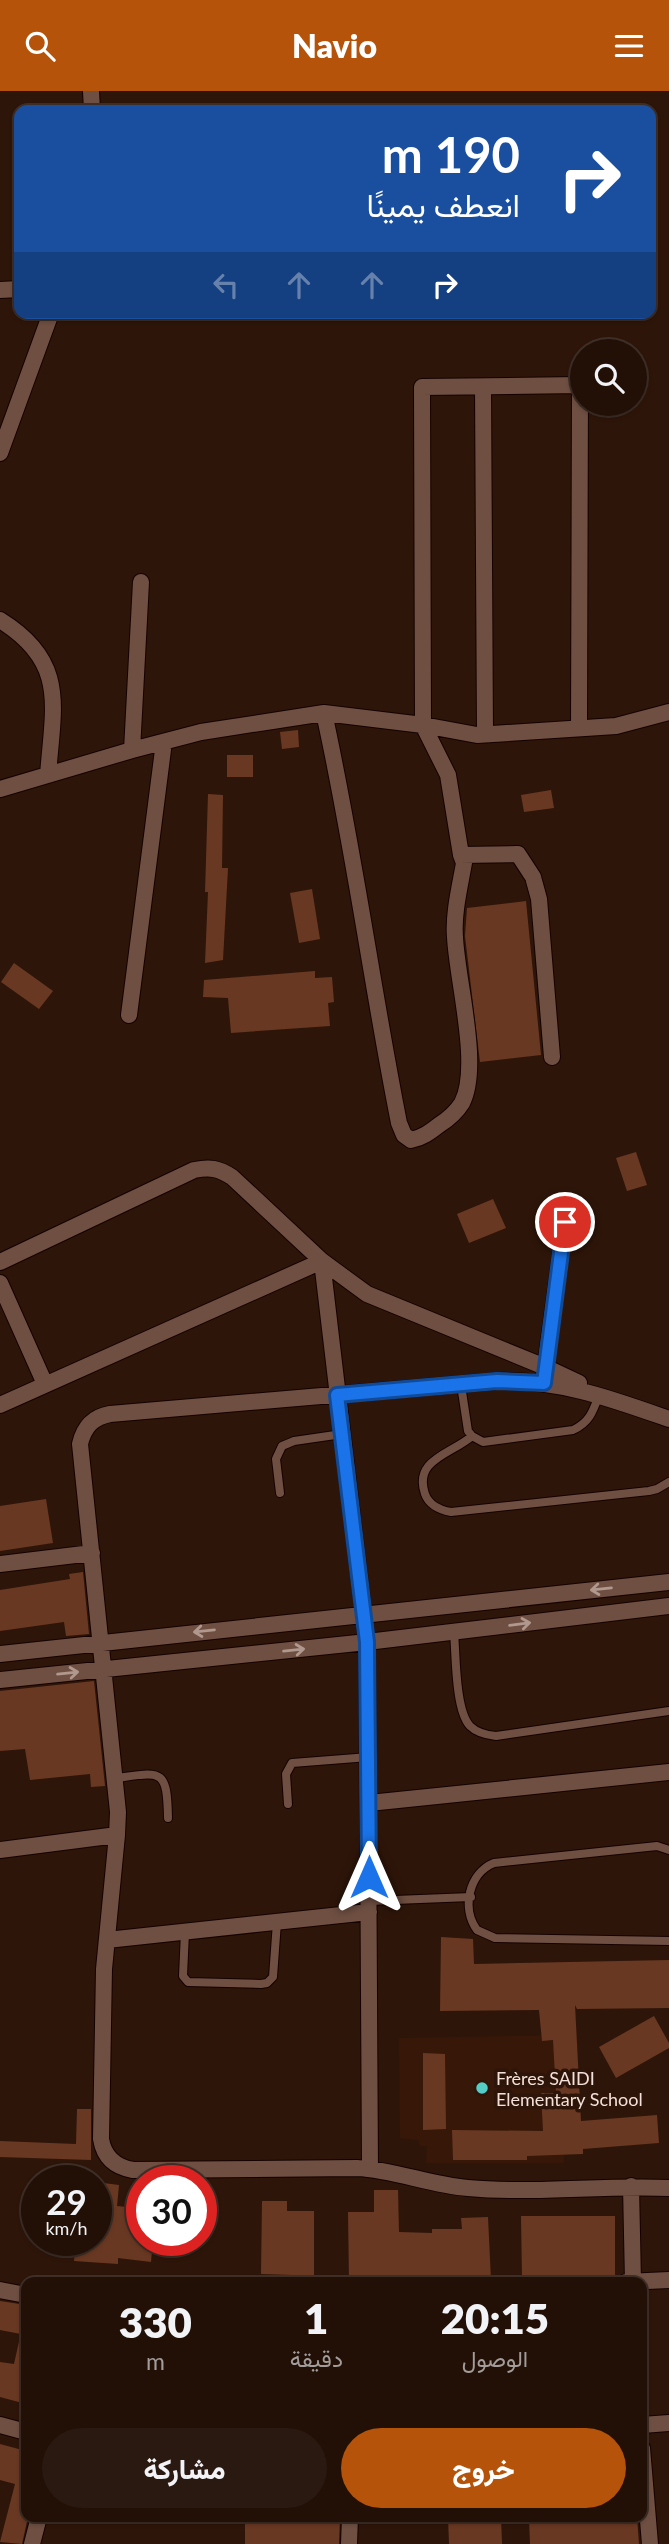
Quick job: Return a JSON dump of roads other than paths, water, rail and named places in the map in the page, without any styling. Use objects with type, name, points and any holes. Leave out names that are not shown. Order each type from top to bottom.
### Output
[{"type":"street","points":[[0,453],[49,319]]},
{"type":"street","points":[[324,713],[339,783],[399,1123],[404,1135],[411,1140],[424,1135],[444,1121],[461,1104],[468,1083],[469,1042],[457,973],[454,933],[464,863],[448,775],[423,725],[422,387],[580,385],[579,728]]},
{"type":"street","points":[[483,387],[485,734]]},
{"type":"street","points":[[132,750],[141,582]]},
{"type":"street","points":[[0,620],[30,643],[42,657],[48,675],[54,701],[48,775]]},
{"type":"street","points":[[0,789],[164,742],[242,725],[324,713],[423,725],[477,735],[615,726],[669,712]]},
{"type":"street","points":[[129,1015],[164,742]]},
{"type":"street","points":[[461,855],[518,854],[533,877],[539,899],[552,1057]]},
{"type":"street","points":[[0,1262],[194,1170],[208,1167],[232,1177],[322,1261],[355,1286],[380,1300],[545,1375],[669,1419]]},
{"type":"street","points":[[545,1375],[565,1222]]},
{"type":"street","points":[[0,1405],[322,1261]]},
{"type":"street","points":[[322,1261],[367,1642],[370,2169]]},
{"type":"street","points":[[0,1283],[45,1384]]},
{"type":"street","points":[[545,1375],[461,1385],[110,1414],[96,1418],[85,1429],[80,1444],[116,1778],[117,1835],[107,1940],[101,2139],[110,2159],[125,2169],[133,2170],[370,2169],[440,2185],[470,2188],[669,2188]]},
{"type":"street","points":[[0,1564],[92,1553]]},
{"type":"street","points":[[0,1654],[669,1582]]},
{"type":"street","points":[[0,1680],[367,1642],[669,1606]]},
{"type":"street","points":[[369,1803],[669,1772]]},
{"type":"street","points":[[0,1850],[117,1835]]},
{"type":"street","points":[[107,1940],[277,1922],[369,1907]]},
{"type":"street","points":[[631,2186],[633,2277]]},
{"type":"street","points":[[647,2281],[669,2280]]},
{"type":"street","points":[[0,2290],[21,2294]]},
{"type":"street","points":[[647,2425],[669,2423]]},
{"type":"street","points":[[0,2425],[21,2431]]},
{"type":"street","points":[[647,2508],[650,2544]]},
{"type":"street","points":[[32,2544],[38,2522]]},
{"type":"street","points":[[349,2544],[350,2522]]},
{"type":"lane","points":[[461,1385],[466,1425],[472,1436],[483,1442],[573,1430],[591,1416],[599,1395]]},
{"type":"lane","points":[[280,1493],[276,1459],[282,1446],[295,1441],[342,1434]]},
{"type":"lane","points":[[472,1436],[427,1466],[423,1479],[425,1493],[438,1509],[451,1512],[649,1491],[669,1482]]},
{"type":"lane","points":[[454,1632],[462,1712],[469,1725],[481,1734],[496,1736],[669,1711]]},
{"type":"lane","points":[[288,1804],[286,1774],[292,1763],[369,1756]]},
{"type":"lane","points":[[116,1778],[152,1774],[161,1778],[167,1788],[168,1818]]},
{"type":"lane","points":[[669,1850],[657,1846],[494,1863],[486,1866],[475,1877],[470,1911],[473,1924],[488,1937],[669,1941]]},
{"type":"lane","points":[[369,1907],[471,1897]]},
{"type":"lane","points":[[185,1932],[183,1976],[188,1982],[261,1984],[267,1983],[273,1977],[277,1922]]},
{"type":"place","name":"Frères SAIDI Elementary School","points":[[482,2088]]}]
